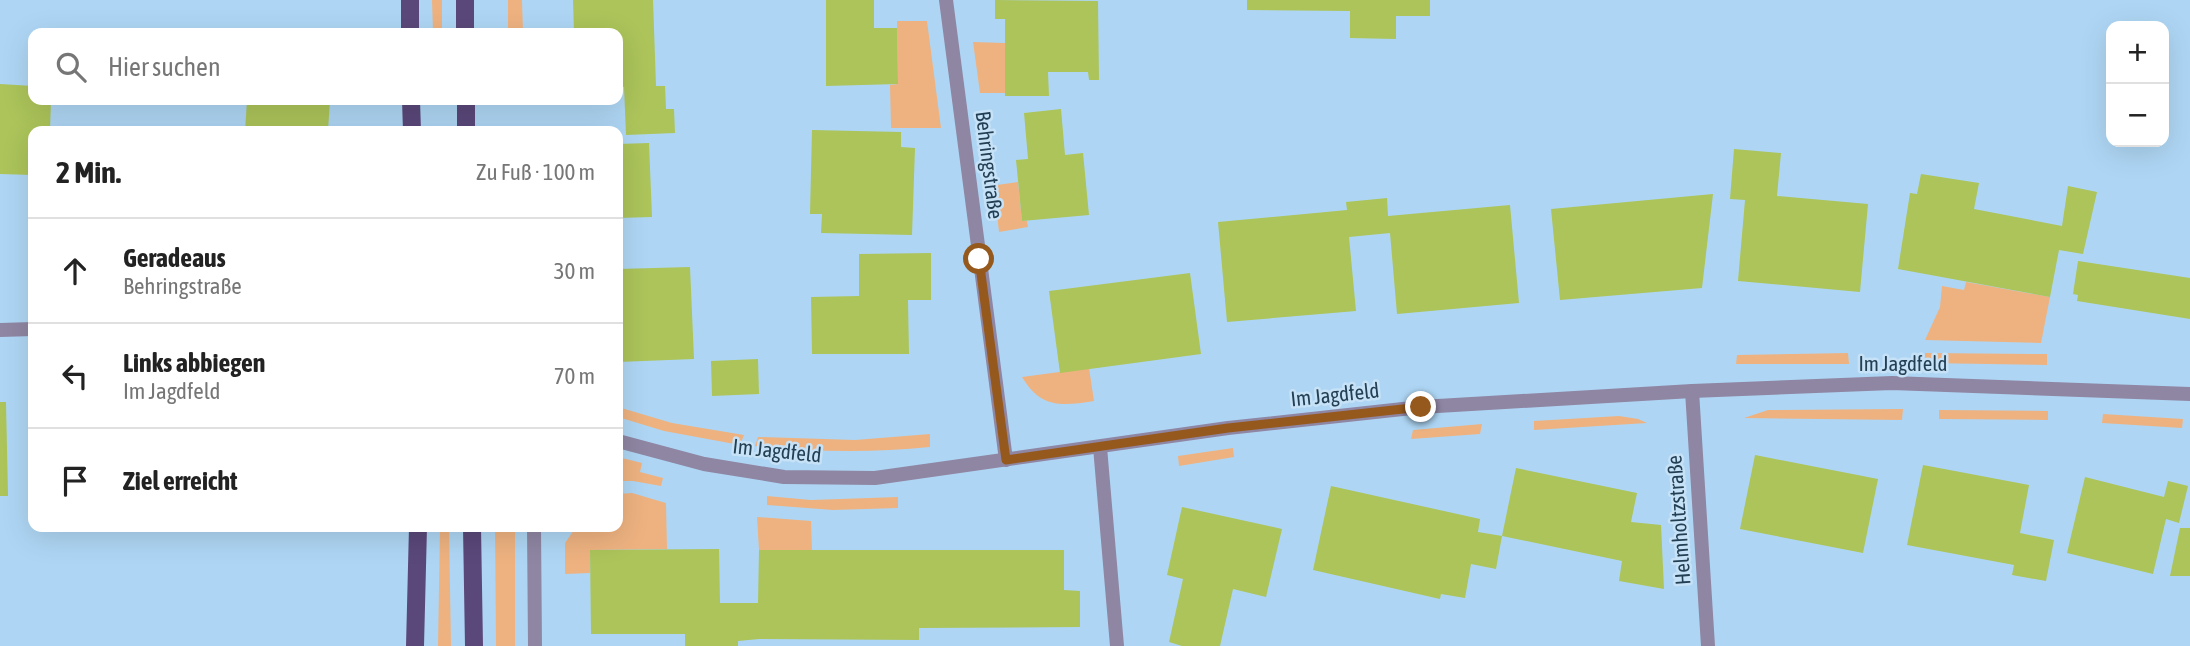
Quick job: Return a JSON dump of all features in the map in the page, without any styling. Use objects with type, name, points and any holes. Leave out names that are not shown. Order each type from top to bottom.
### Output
[{"type":"main road","points":[[410,0],[410,28]]},
{"type":"main road","points":[[465,0],[465,28]]},
{"type":"main road","points":[[411,105],[412,126]]},
{"type":"main road","points":[[466,105],[466,126]]},
{"type":"main road","points":[[415,646],[418,532]]},
{"type":"main road","points":[[472,532],[474,646]]},
{"type":"street","name":"Behringstraße","points":[[946,0],[1006,460]]},
{"type":"street","points":[[0,330],[28,329]]},
{"type":"street","name":"Im Jagdfeld","points":[[623,442],[704,464],[784,477],[874,478],[1228,428],[1421,407],[1692,391],[1892,383],[2190,394]]},
{"type":"street","name":"Helmholtzstraße","points":[[1692,391],[1708,646]]},
{"type":"street","points":[[1100,447],[1117,646]]},
{"type":"street","points":[[534,532],[535,646]]},
{"type":"shaded area","points":[[432,0],[442,0],[442,28],[433,28]]},
{"type":"shaded area","points":[[508,0],[522,0],[523,28],[508,28]]},
{"type":"shaded area","points":[[897,21],[927,21],[941,128],[891,128],[890,85],[898,84]]},
{"type":"shaded area","points":[[973,42],[1005,43],[1005,93],[980,93]]},
{"type":"shaded area","points":[[1018,182],[1022,221],[1027,221],[1028,227],[999,232],[994,188],[997,185]]},
{"type":"shaded area","points":[[1966,282],[2050,297],[2041,343],[1925,340],[1940,307],[1942,286],[1964,290]]},
{"type":"shaded area","points":[[1848,353],[1849,364],[1736,364],[1737,355]]},
{"type":"shaded area","points":[[1925,353],[2047,354],[2047,365],[1925,363]]},
{"type":"shaded area","points":[[1089,368],[1094,401],[1082,403],[1062,404],[1045,400],[1029,387],[1022,377]]},
{"type":"shaded area","points":[[623,408],[672,423],[744,435],[740,445],[664,431],[623,419]]},
{"type":"shaded area","points":[[1903,409],[1902,420],[1744,418],[1768,410]]},
{"type":"shaded area","points":[[1939,410],[2048,411],[2048,420],[1939,419]]},
{"type":"shaded area","points":[[2103,414],[2183,419],[2182,428],[2102,423]]},
{"type":"shaded area","points":[[1619,416],[1647,423],[1534,430],[1534,421]]},
{"type":"shaded area","points":[[1482,424],[1480,434],[1411,439],[1413,430]]},
{"type":"shaded area","points":[[930,434],[930,447],[908,449],[842,451],[755,446],[758,437],[855,440]]},
{"type":"shaded area","points":[[1233,448],[1234,457],[1179,466],[1178,456]]},
{"type":"shaded area","points":[[623,458],[642,463],[640,472],[663,478],[661,486],[623,481]]},
{"type":"shaded area","points":[[632,493],[666,503],[667,549],[590,550],[590,573],[565,574],[565,543],[573,532],[623,532],[623,494]]},
{"type":"shaded area","points":[[767,496],[811,500],[898,497],[898,508],[833,510],[767,505]]},
{"type":"shaded area","points":[[757,517],[811,521],[812,550],[759,550]]},
{"type":"shaded area","points":[[440,532],[449,532],[451,646],[438,646]]},
{"type":"shaded area","points":[[495,532],[515,532],[515,646],[496,646]]},
{"type":"building","points":[[573,0],[653,0],[656,86],[665,86],[666,109],[674,109],[675,133],[626,135],[623,28],[574,28]]},
{"type":"building","points":[[826,0],[874,0],[874,28],[897,28],[898,84],[826,86]]},
{"type":"building","points":[[995,0],[1098,1],[1099,80],[1089,80],[1088,72],[1048,72],[1049,96],[1005,96],[1005,19],[995,19]]},
{"type":"building","points":[[1247,0],[1430,0],[1430,16],[1396,16],[1396,39],[1350,38],[1350,11],[1247,10]]},
{"type":"building","points":[[0,84],[28,86],[28,105],[51,105],[50,126],[28,126],[28,175],[0,174]]},
{"type":"building","points":[[247,105],[330,105],[328,126],[245,126]]},
{"type":"building","points":[[1061,109],[1065,155],[1083,153],[1089,215],[1022,221],[1016,160],[1028,159],[1024,113]]},
{"type":"building","points":[[812,130],[901,132],[901,147],[915,148],[912,235],[821,233],[822,214],[810,214]]},
{"type":"building","points":[[649,143],[652,217],[623,218],[623,144]]},
{"type":"building","points":[[1734,149],[1781,153],[1777,196],[1868,204],[1860,292],[1738,281],[1745,200],[1730,199]]},
{"type":"building","points":[[1921,174],[1979,183],[1974,209],[2062,226],[2068,186],[2097,192],[2083,254],[2059,250],[2050,297],[1898,269],[1910,193],[1917,194]]},
{"type":"building","points":[[1713,194],[1702,288],[1560,300],[1551,209]]},
{"type":"building","points":[[1387,198],[1388,216],[1510,205],[1519,303],[1397,314],[1390,233],[1349,237],[1356,311],[1227,322],[1218,222],[1347,210],[1346,202]]},
{"type":"building","points":[[931,253],[931,300],[908,300],[909,354],[812,354],[811,297],[859,296],[859,254]]},
{"type":"building","points":[[2078,261],[2190,278],[2190,319],[2077,301],[2078,295],[2073,294]]},
{"type":"building","points":[[690,267],[694,359],[623,362],[623,269]]},
{"type":"building","points":[[1190,273],[1201,354],[1060,373],[1049,291]]},
{"type":"building","points":[[758,359],[759,394],[712,396],[711,361]]},
{"type":"building","points":[[0,402],[6,402],[8,496],[0,496]]},
{"type":"building","points":[[1755,455],[1878,479],[1863,553],[1740,529]]},
{"type":"building","points":[[1923,465],[2029,485],[2020,533],[2054,540],[2046,581],[2012,575],[2014,565],[1907,545]]},
{"type":"building","points":[[1516,468],[1637,493],[1631,522],[1661,525],[1664,589],[1619,581],[1622,561],[1502,536]]},
{"type":"building","points":[[2085,477],[2164,497],[2168,481],[2188,486],[2179,523],[2166,519],[2153,574],[2067,553]]},
{"type":"building","points":[[1331,486],[1480,519],[1478,532],[1502,536],[1496,569],[1471,564],[1465,598],[1441,594],[1440,599],[1313,570]]},
{"type":"building","points":[[1182,507],[1282,529],[1266,597],[1233,589],[1220,646],[1182,646],[1169,642],[1183,579],[1167,575]]},
{"type":"building","points":[[2180,528],[2190,528],[2190,576],[2170,576]]},
{"type":"building","points":[[719,549],[720,603],[758,603],[759,550],[1064,550],[1064,590],[1080,591],[1080,627],[919,628],[919,640],[759,639],[738,641],[738,646],[685,646],[685,634],[591,634],[590,550]]},
{"type":"route","points":[[979,259],[1006,460],[1228,428],[1421,407]]}]
